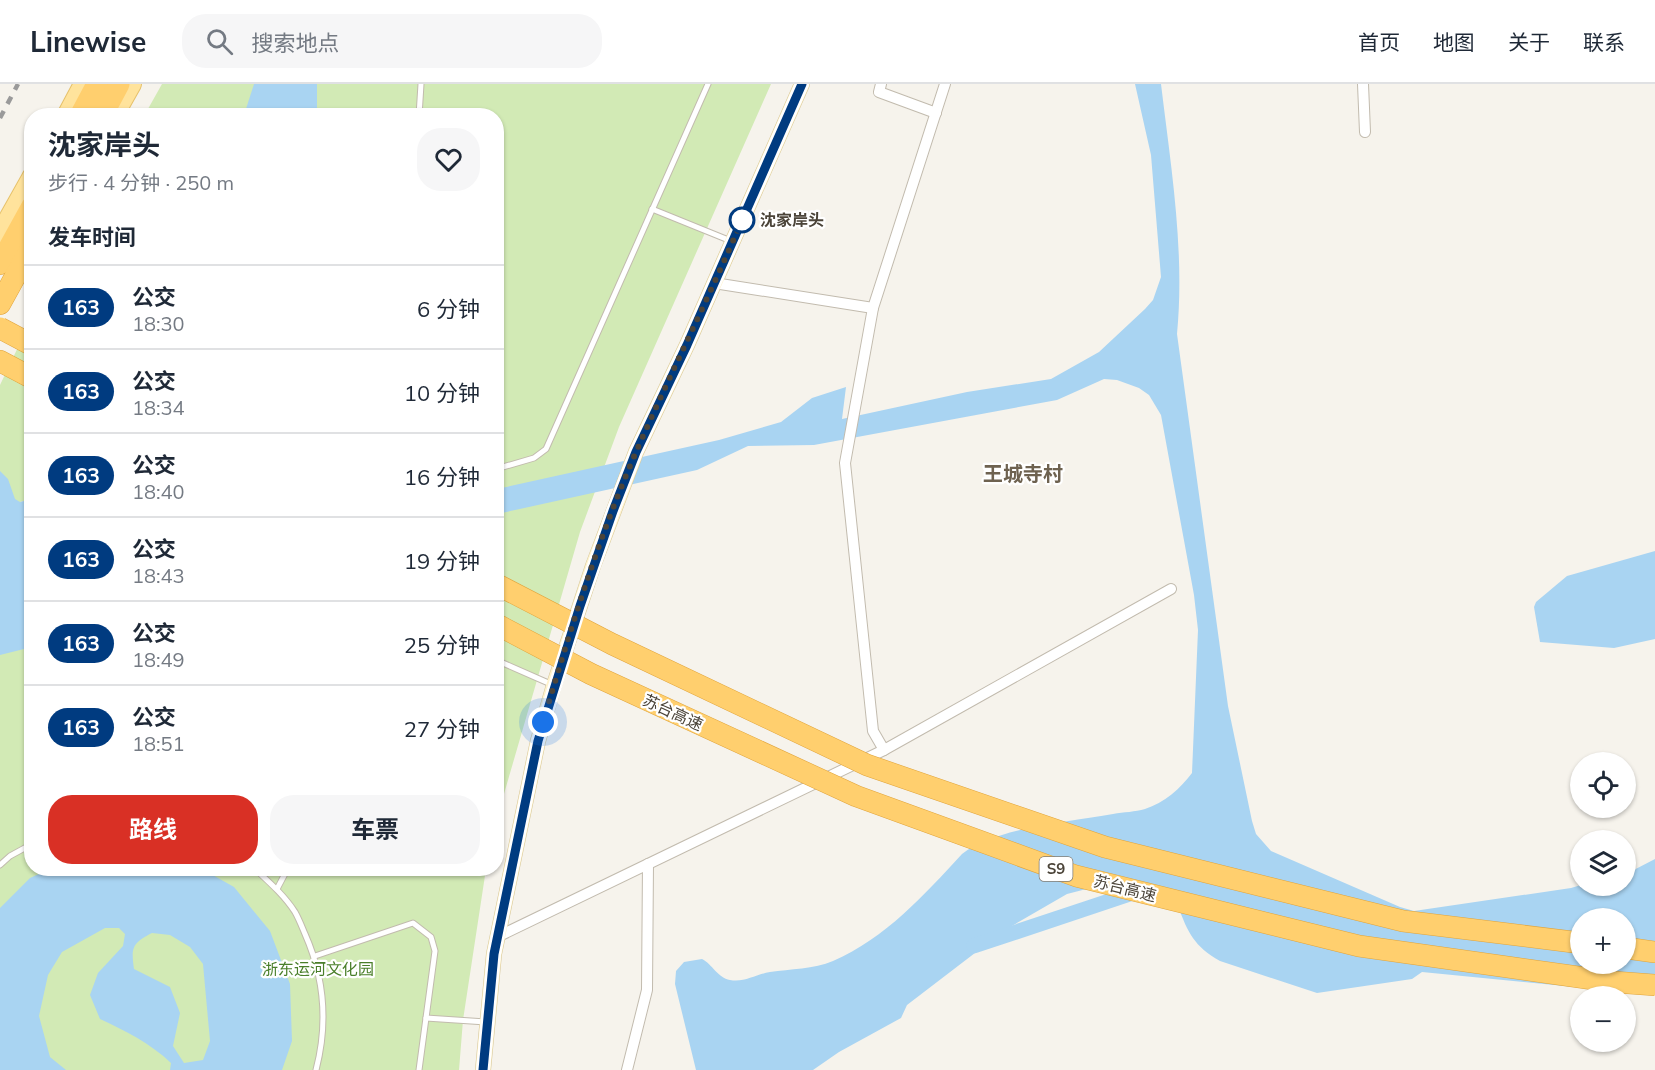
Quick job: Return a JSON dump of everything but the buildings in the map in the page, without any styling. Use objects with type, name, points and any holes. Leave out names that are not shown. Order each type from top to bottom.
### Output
[{"type":"highway","points":[[84,108],[97,84]]},
{"type":"highway","points":[[106,108],[119,84]]},
{"type":"highway","points":[[0,264],[24,220]]},
{"type":"highway","points":[[0,304],[24,260]]},
{"type":"highway","points":[[24,274],[0,330],[24,341]]},
{"type":"highway","points":[[0,361],[24,374]]},
{"type":"highway","name":"S9","points":[[504,588],[612,644],[867,765],[1105,847],[1403,921],[1570,942]]},
{"type":"highway","name":"苏台高速","points":[[504,628],[591,674],[856,796],[1076,876],[1359,946],[1614,982],[1655,985]]},
{"type":"highway","points":[[1636,949],[1655,952]]},
{"type":"main road","points":[[70,108],[83,84]]},
{"type":"main road","points":[[118,108],[132,84]]},
{"type":"main road","points":[[0,233],[24,190]]},
{"type":"main road","points":[[0,318],[24,273]]},
{"type":"street","points":[[483,1070],[497,937],[538,741],[554,685],[593,566],[636,452],[802,84]]},
{"type":"street","points":[[881,84],[879,92],[936,113]]},
{"type":"street","points":[[884,750],[873,731],[844,463],[873,308],[945,84]]},
{"type":"street","points":[[1363,84],[1365,132]]},
{"type":"street","points":[[714,283],[873,308]]},
{"type":"street","points":[[497,937],[884,750],[1171,589]]},
{"type":"street","points":[[627,1070],[647,990],[648,864]]},
{"type":"lane","points":[[420,108],[421,84]]},
{"type":"lane","points":[[504,467],[534,458],[546,449],[708,84]]},
{"type":"lane","points":[[652,209],[732,242]]},
{"type":"lane","points":[[504,663],[554,685]]},
{"type":"lane","points":[[0,865],[24,848]]},
{"type":"lane","points":[[263,876],[277,889],[296,913],[315,956],[322,993],[323,1031],[318,1069]]},
{"type":"lane","points":[[277,889],[284,876]]},
{"type":"lane","points":[[315,956],[413,924],[431,937],[435,951],[419,1070]]},
{"type":"lane","points":[[426,1018],[487,1022]]},
{"type":"green space","points":[[162,84],[257,84],[248,108],[148,108]]},
{"type":"green space","points":[[296,84],[771,84],[619,427],[580,532],[504,794],[504,108],[294,108]]},
{"type":"green space","points":[[24,335],[24,501],[20,502],[0,533],[0,385]]},
{"type":"green space","name":"浙东运河文化园","points":[[24,607],[24,876],[485,876],[463,1020],[459,1070],[0,1070],[0,626]]},
{"type":"water","points":[[254,84],[317,84],[317,108],[246,108]]},
{"type":"water","points":[[1135,84],[1161,84],[1178,240],[1177,334],[1228,706],[1256,834],[1271,851],[1414,911],[1570,888],[1570,896],[1636,896],[1636,869],[1655,859],[1655,995],[1636,993],[1636,986],[1570,987],[1422,972],[1412,979],[1317,993],[1220,961],[1204,950],[1193,938],[1178,906],[1102,885],[1067,894],[1005,930],[907,1005],[901,1018],[839,1052],[813,1070],[696,1070],[675,984],[676,971],[684,962],[702,959],[722,977],[735,981],[770,972],[818,966],[833,961],[887,928],[918,900],[962,854],[977,845],[994,837],[1034,827],[1145,809],[1172,794],[1192,773],[1198,630],[1194,595],[1161,415],[1149,395],[1139,388],[1117,380],[1104,379],[1057,400],[814,445],[748,446],[697,470],[504,512],[504,487],[719,440],[781,422],[812,398],[846,387],[842,419],[967,392],[1051,379],[1099,352],[1153,300],[1161,277],[1151,155]]},
{"type":"water","points":[[0,471],[8,479],[15,499],[20,502],[24,501],[24,649],[0,655]]},
{"type":"water","points":[[1655,551],[1655,639],[1614,648],[1540,642],[1534,607],[1536,602],[1567,576]]},
{"type":"water","points":[[34,876],[214,876],[234,887],[270,931],[290,984],[292,1041],[282,1070],[170,1070],[171,1063],[155,1049],[100,1019],[90,995],[98,973],[123,946],[125,934],[119,928],[105,928],[62,952],[48,975],[39,1016],[50,1057],[66,1070],[0,1070],[0,908]],"holes":[[[152,933],[170,935],[190,947],[203,964],[210,1041],[203,1060],[184,1063],[173,1046],[180,1013],[170,987],[134,969],[133,951],[140,940]]]},
{"type":"waterway","points":[[974,946],[1136,892]]},
{"type":"railway","points":[[0,118],[18,84]]},
{"type":"bus line","name":"163","points":[[483,1070],[494,954],[538,741],[554,685],[593,566],[636,452],[687,345],[802,84]]},
{"type":"place","name":"沈家岸头","points":[[742,220]]},
{"type":"district","name":"王城寺村","points":[[1023,474]]},
{"type":"route","points":[[543,722],[593,566],[636,452],[687,345],[742,220]]}]
